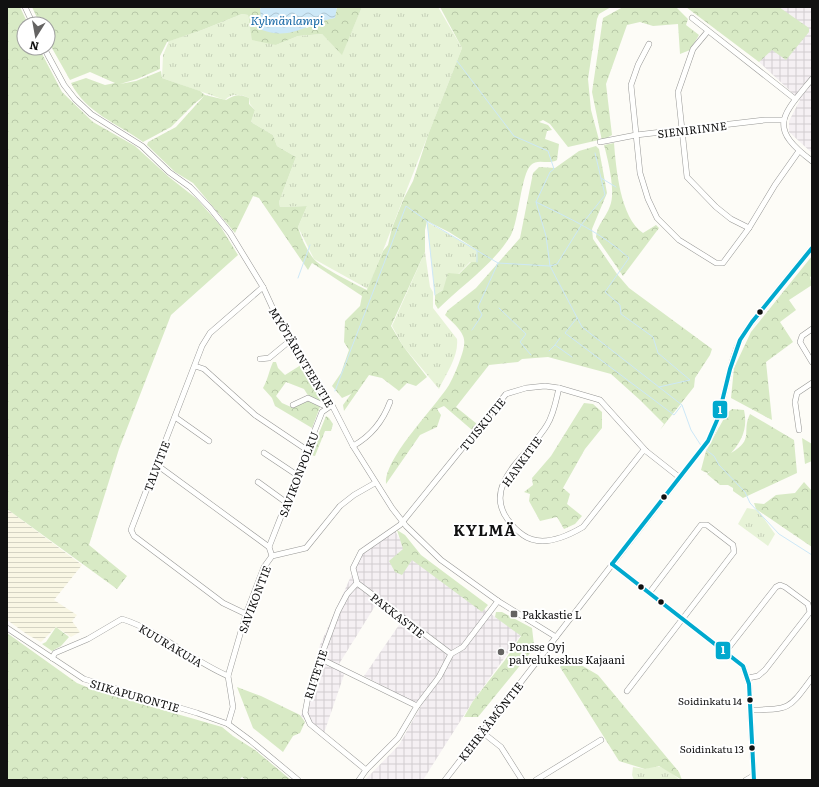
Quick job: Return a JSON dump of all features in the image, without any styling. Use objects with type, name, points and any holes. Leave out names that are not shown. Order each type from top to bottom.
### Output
[{"type":"street","points":[[692,18],[795,99]]},
{"type":"street","points":[[708,31],[691,55],[678,92],[687,177],[716,207],[731,219],[749,228]]},
{"type":"street","points":[[649,44],[638,65],[631,85],[640,173],[648,199],[657,218],[679,240],[716,263],[723,263],[749,228],[775,185],[799,151]]},
{"type":"street","name":"MYÖTÄRINTEENTIE","points":[[48,56],[64,85],[75,99],[91,114],[142,146],[169,172],[190,187],[210,208],[230,233],[263,287],[274,311],[292,339],[329,406],[375,483],[402,521],[441,560],[498,601],[556,637]]},
{"type":"street","points":[[812,79],[795,99],[784,120],[786,138],[812,161]]},
{"type":"street","name":"SIENIRINNE","points":[[600,142],[636,135],[765,120],[784,120]]},
{"type":"street","name":"KEHRÄÄMÖNTIE","points":[[445,780],[679,476],[703,447],[716,426],[727,375],[739,343],[749,326],[812,248]]},
{"type":"street","name":"TALVITIE","points":[[246,614],[224,603],[134,536],[132,530],[202,346],[210,334],[263,287]]},
{"type":"street","points":[[812,330],[802,336],[800,342],[812,362]]},
{"type":"street","points":[[260,360],[269,358],[292,339]]},
{"type":"street","points":[[195,366],[204,369],[255,415],[307,450]]},
{"type":"street","points":[[799,430],[795,402],[797,393],[812,383]]},
{"type":"street","name":"TUISKUTIE","points":[[402,521],[506,394],[526,388],[544,386],[559,388],[600,400],[646,451],[679,476]]},
{"type":"street","name":"HANKITIE","points":[[559,388],[552,416],[546,427],[505,479],[499,492],[499,500],[504,514],[514,528],[523,536],[535,540],[551,540],[569,534],[583,527],[643,451],[646,451]]},
{"type":"street","points":[[293,405],[308,398],[329,406]]},
{"type":"street","points":[[353,446],[370,436],[384,417],[390,402]]},
{"type":"street","name":"SAVIKONPOLKU","points":[[269,547],[322,412],[329,406]]},
{"type":"street","points":[[175,417],[209,441]]},
{"type":"street","points":[[264,453],[297,476]]},
{"type":"street","points":[[157,465],[269,547],[272,556]]},
{"type":"street","points":[[258,482],[287,503]]},
{"type":"street","name":"SAVIKONTIE","points":[[228,676],[246,614],[264,567],[272,556],[306,548],[340,506],[354,495],[375,483]]},
{"type":"street","points":[[357,583],[353,568],[361,552],[400,525],[402,521]]},
{"type":"street","points":[[627,691],[734,552],[733,545],[707,525],[701,525],[650,592]]},
{"type":"street","points":[[612,564],[726,651],[743,666],[748,678],[754,778],[746,780]]},
{"type":"street","name":"PAKKASTIE","points":[[357,583],[451,654]]},
{"type":"street","name":"RIITETIE","points":[[357,583],[340,607],[306,700],[305,713],[310,724],[366,770]]},
{"type":"street","points":[[726,651],[776,586],[780,585],[785,587],[808,604],[810,612],[765,670],[758,676],[748,678]]},
{"type":"street","points":[[360,780],[366,770],[398,738],[417,706],[439,678],[451,654],[463,647],[498,601]]},
{"type":"street","name":"KUURAKUJA","points":[[52,658],[55,654],[88,639],[122,619],[146,629],[201,664],[228,676]]},
{"type":"street","name":"SIIKAPURONTIE","points":[[7,628],[84,680],[197,713],[228,724],[298,780]]},
{"type":"street","points":[[320,659],[417,706]]},
{"type":"street","points":[[228,676],[234,707],[228,724]]},
{"type":"street","points":[[751,710],[782,709],[791,704],[812,678]]},
{"type":"street","points":[[482,732],[503,750],[522,780]]},
{"type":"street","points":[[536,780],[602,740]]},
{"type":"shaded area","points":[[732,7],[812,7],[812,153],[789,132],[789,121],[800,100],[759,62],[774,40]]},
{"type":"shaded area","points":[[7,509],[82,565],[54,600],[77,615],[72,621],[80,632],[71,637],[56,627],[41,642],[7,620]]},
{"type":"shaded area","points":[[393,527],[410,557],[521,635],[473,701],[423,780],[365,780],[399,745],[421,706],[364,676],[401,622],[377,603],[339,664],[346,669],[323,736],[301,716],[320,645],[365,545]]},
{"type":"green space","points":[[7,7],[20,7],[24,16],[16,16],[16,56],[43,56],[62,92],[93,122],[135,146],[169,177],[197,199],[219,224],[238,255],[171,315],[119,449],[89,545],[127,576],[117,589],[7,509]]},
{"type":"green space","points":[[32,7],[262,7],[260,9],[307,28],[322,20],[334,18],[337,7],[362,7],[342,55],[322,34],[298,36],[276,45],[252,40],[248,15],[242,14],[167,42],[160,56],[160,69],[137,79],[120,84],[136,81],[161,71],[162,78],[200,91],[205,95],[226,100],[238,95],[249,98],[249,104],[255,110],[251,122],[273,135],[277,146],[296,157],[279,202],[280,207],[307,206],[298,227],[310,254],[322,266],[367,290],[383,251],[388,245],[392,228],[404,198],[413,181],[428,135],[462,48],[440,7],[611,7],[599,14],[597,19],[588,79],[591,110],[599,140],[568,147],[550,124],[543,120],[539,122],[548,125],[552,130],[547,131],[545,139],[559,144],[557,160],[550,162],[536,162],[531,165],[522,187],[514,228],[504,246],[477,274],[438,309],[435,304],[435,295],[443,290],[448,273],[459,274],[471,262],[476,262],[477,250],[449,232],[427,221],[425,230],[425,252],[391,326],[403,346],[427,377],[416,386],[407,383],[399,391],[382,378],[369,375],[344,411],[343,405],[351,394],[342,398],[332,386],[341,373],[349,350],[344,342],[345,321],[360,306],[362,296],[312,263],[308,270],[259,198],[253,196],[235,233],[193,183],[175,172],[147,145],[148,142],[176,127],[204,96],[171,127],[143,142],[103,117],[77,93],[71,83],[86,78],[105,85],[115,83],[90,72],[70,80],[56,55],[56,16],[36,16]]},
{"type":"green space","points":[[362,7],[438,7],[462,48],[368,289],[314,259],[298,227],[307,206],[280,207],[279,202],[296,157],[277,146],[273,135],[251,122],[255,110],[250,104],[249,98],[236,95],[230,96],[225,100],[162,78],[163,55],[169,41],[242,14],[248,15],[249,22],[276,45],[298,36],[322,34],[342,54]]},
{"type":"green space","points":[[623,7],[676,7],[688,19],[686,25],[699,35],[690,50],[680,54],[678,24],[653,26],[640,22],[627,25],[606,84],[612,135],[602,141],[592,92],[603,18]]},
{"type":"green space","points":[[686,7],[779,7],[809,28],[809,32],[786,60],[772,50],[759,62]]},
{"type":"green space","points":[[614,143],[618,178],[624,204],[629,216],[635,226],[643,233],[656,225],[659,228],[623,276],[596,237],[598,228],[612,200],[611,176],[604,145]]},
{"type":"green space","points":[[596,146],[599,149],[607,193],[592,229],[593,239],[617,274],[629,288],[712,349],[710,355],[695,378],[694,387],[660,430],[664,424],[611,374],[548,357],[522,359],[518,362],[489,365],[456,407],[477,424],[472,430],[444,406],[437,409],[441,415],[437,427],[420,435],[386,484],[388,473],[393,461],[411,434],[449,385],[460,360],[464,347],[462,333],[458,327],[445,315],[448,310],[476,288],[520,238],[533,173],[539,167],[555,168],[579,151]]},
{"type":"green space","points":[[427,222],[477,250],[476,262],[470,262],[443,290],[435,295]]},
{"type":"green space","points":[[425,252],[430,287],[433,292],[433,308],[457,339],[454,358],[439,389],[403,346],[392,326]]},
{"type":"green space","points":[[812,256],[812,276],[810,277],[812,285],[789,300],[796,310],[780,322],[793,342],[766,362],[772,420],[731,398],[734,368],[751,332]]},
{"type":"green space","points":[[273,362],[276,362],[278,368],[285,375],[301,365],[323,399],[321,402],[309,397],[304,389],[286,382],[276,396],[282,403],[291,407],[309,401],[320,407],[312,428],[275,406],[272,398],[263,388]]},
{"type":"green space","points":[[584,403],[593,404],[602,412],[602,428],[585,449],[563,488],[570,494],[567,504],[582,516],[575,524],[564,529],[557,517],[540,521],[529,501],[530,494],[524,492],[533,485],[532,478],[551,456]]},
{"type":"green space","points":[[732,409],[744,410],[745,428],[741,439],[731,453],[743,444],[750,414],[794,440],[797,473],[743,498],[733,491],[733,488],[728,485],[720,485],[707,474],[711,471],[707,473],[701,470],[706,451],[727,413]]},
{"type":"green space","points":[[326,416],[333,424],[331,431],[325,431],[315,456],[310,455]]},
{"type":"green space","points":[[802,438],[812,444],[812,461],[805,464]]},
{"type":"green space","points":[[804,482],[812,491],[812,547],[756,509],[754,503],[764,504],[776,495],[795,493]]},
{"type":"green space","points":[[747,508],[758,510],[775,534],[768,546],[738,524]]},
{"type":"green space","points":[[397,530],[405,535],[421,555],[488,605],[482,612],[412,560],[402,575],[395,572],[389,561],[403,549]]},
{"type":"green space","points":[[496,612],[502,612],[532,628],[534,645],[531,652],[478,717],[464,717],[473,701],[505,660],[521,636],[495,617]]},
{"type":"green space","points":[[56,627],[69,637],[61,646],[52,651],[42,644],[46,642]]},
{"type":"green space","points":[[7,633],[77,683],[94,690],[222,727],[255,750],[291,780],[246,780],[242,777],[239,780],[7,780]]},
{"type":"green space","points":[[572,656],[581,665],[598,675],[679,772],[682,780],[659,766],[645,769],[619,761],[560,667]]},
{"type":"green space","points":[[237,687],[261,696],[300,715],[305,722],[300,733],[293,736],[283,752],[253,728]]},
{"type":"green space","points":[[654,766],[665,769],[680,780],[634,780],[632,775],[633,767],[645,769]]},
{"type":"water","name":"Kylmänlampi","points":[[262,7],[337,7],[335,18],[291,32],[273,33],[262,30],[260,9]]},
{"type":"waterway","points":[[457,61],[514,136],[548,151],[554,169],[550,172],[536,202],[546,236],[550,266],[582,327],[682,405],[691,430],[702,447]]},
{"type":"waterway","points":[[472,330],[482,315],[478,307],[498,263],[550,266],[557,264],[582,224],[605,195],[595,153]]},
{"type":"waterway","points":[[601,178],[616,187]]},
{"type":"waterway","points":[[536,202],[573,220],[608,241],[629,258],[605,292],[620,305],[621,314],[653,337],[658,353],[690,380],[659,387]]},
{"type":"waterway","points":[[335,391],[406,206],[427,221]]},
{"type":"waterway","points":[[435,295],[427,221],[498,263]]},
{"type":"waterway","points":[[298,278],[310,245]]},
{"type":"waterway","points":[[477,250],[477,262]]},
{"type":"waterway","points":[[499,308],[526,334],[520,342],[531,355]]},
{"type":"waterway","points":[[577,318],[565,333],[674,415],[681,406]]},
{"type":"waterway","points":[[555,345],[560,338]]},
{"type":"waterway","points":[[549,351],[555,345],[572,357]]},
{"type":"waterway","points":[[705,449],[714,456],[719,465],[745,492],[750,503],[779,534],[812,555]]},
{"type":"transit line","name":"1","points":[[612,564],[708,441],[718,418],[730,369],[740,340],[752,322],[812,248]]},
{"type":"transit line","name":"1","points":[[612,564],[743,666],[749,684],[754,780]]},
{"type":"place","name":"Pakkastie L","points":[[514,614]]},
{"type":"place","name":"Ponsse Oyj palvelukeskus Kajaani","points":[[501,652]]},
{"type":"place","name":"Soidinkatu 14","points":[[750,700]]},
{"type":"place","name":"Soidinkatu 13","points":[[752,748]]},
{"type":"district","name":"KYLMÄ","points":[[485,529]]}]
